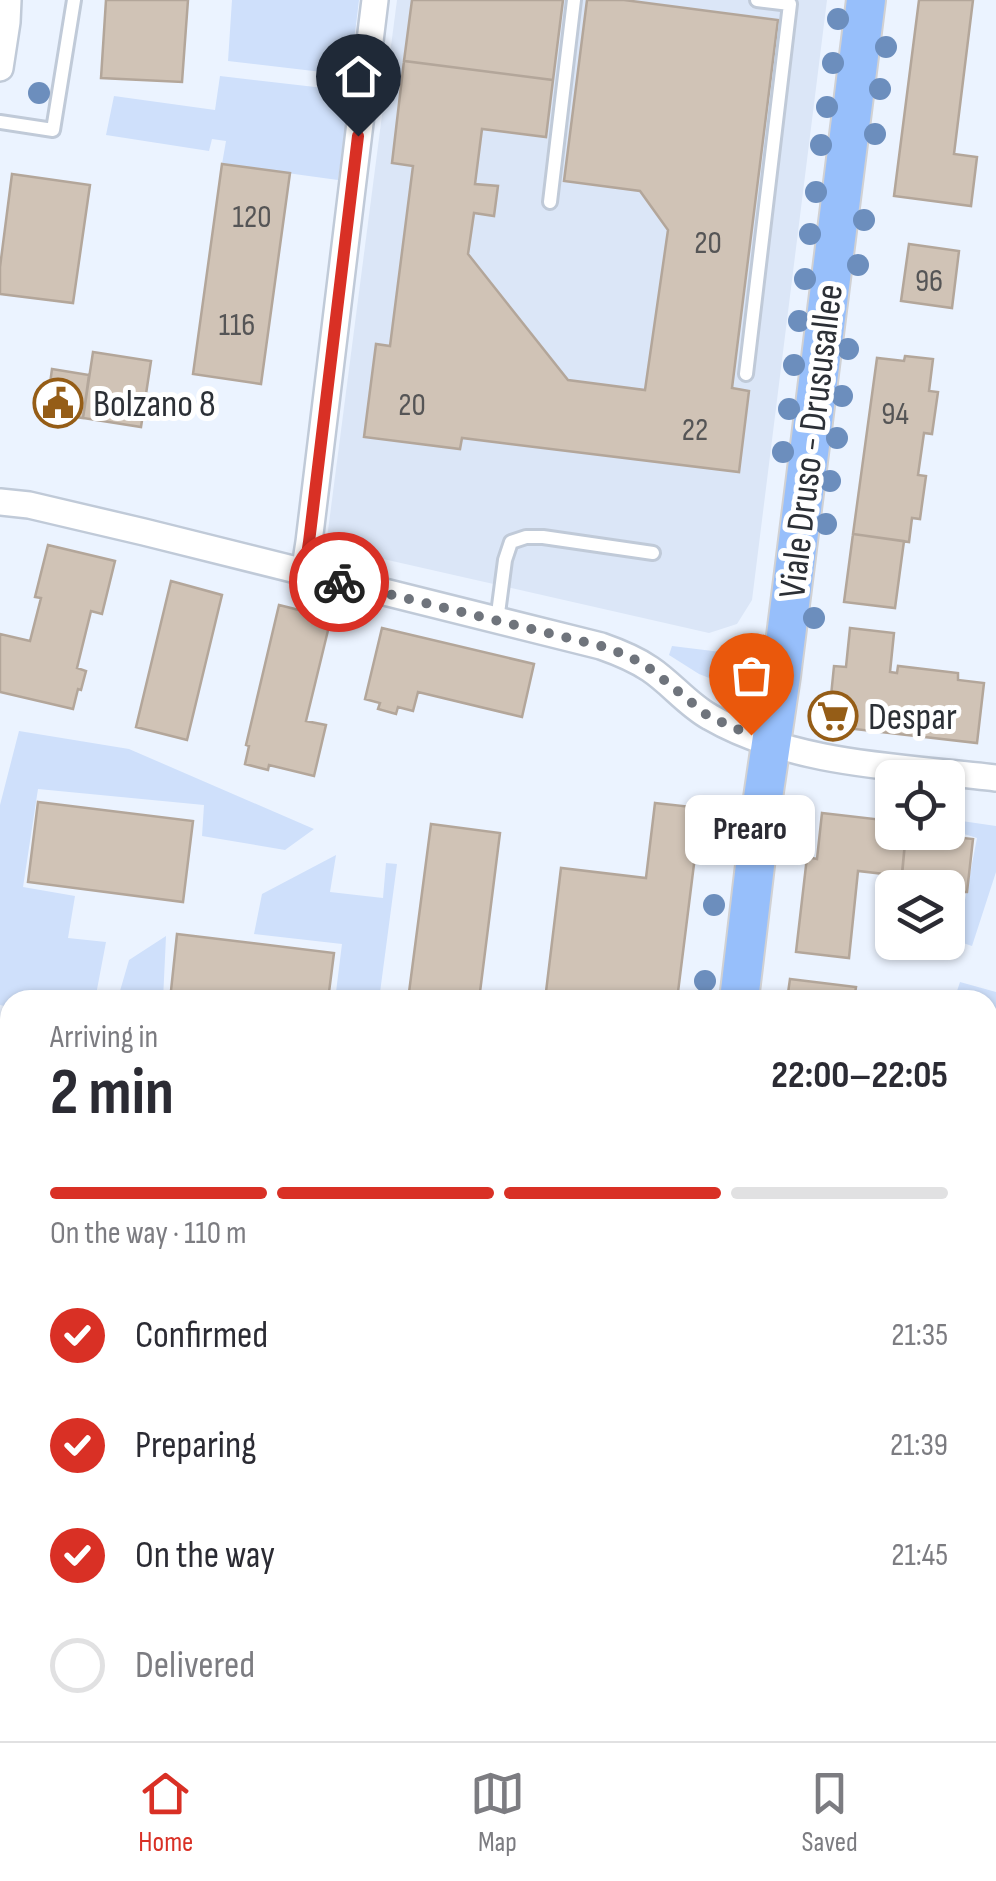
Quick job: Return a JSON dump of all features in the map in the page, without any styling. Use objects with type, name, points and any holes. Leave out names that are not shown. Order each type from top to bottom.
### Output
[{"type":"main road","name":"Viale Druso - Drususallee","points":[[740,990],[866,0]]},
{"type":"street","points":[[0,68],[8,0]]},
{"type":"street","points":[[304,574],[374,0]]},
{"type":"street","points":[[0,493],[29,505]]},
{"type":"street","points":[[0,502],[29,505],[601,646],[652,670],[708,716],[770,743],[818,757],[996,778]]},
{"type":"lane","points":[[0,122],[54,130],[74,0]]},
{"type":"lane","points":[[550,202],[574,0]]},
{"type":"lane","points":[[746,374],[790,4],[757,0]]},
{"type":"lane","points":[[498,621],[508,549],[518,538],[542,537],[653,553]]},
{"type":"shaded area","points":[[232,0],[359,0],[351,66],[322,72],[228,61]]},
{"type":"shaded area","points":[[397,0],[827,0],[752,600],[737,624],[709,633],[326,546]]},
{"type":"shaded area","points":[[220,76],[350,91],[338,180],[222,164],[226,141],[212,139],[209,151],[106,135],[114,96],[215,110]]},
{"type":"shaded area","points":[[672,646],[729,653],[727,685],[699,674],[669,655]]},
{"type":"shaded area","points":[[19,731],[129,749],[314,829],[285,850],[202,836],[204,805],[38,789],[23,887],[75,896],[68,938],[106,942],[97,990],[0,990],[0,805]]},
{"type":"shaded area","points":[[965,821],[996,826],[996,872],[972,946],[965,944],[965,900],[977,838],[965,834]]},
{"type":"shaded area","points":[[336,855],[330,892],[383,898],[386,863],[397,864],[380,990],[336,990],[342,944],[254,934],[262,894]]},
{"type":"shaded area","points":[[166,936],[163,990],[120,990],[129,960]]},
{"type":"shaded area","points":[[960,982],[989,990],[957,990]]},
{"type":"building","points":[[106,0],[188,0],[182,82],[101,78]]},
{"type":"building","points":[[412,0],[563,0],[553,80],[404,61]]},
{"type":"building","points":[[587,0],[624,0],[778,20],[732,388],[749,391],[739,472],[462,438],[460,449],[364,437],[376,344],[390,346],[413,166],[392,163],[404,61],[553,80],[546,137],[482,129],[475,184],[498,186],[494,216],[474,213],[468,254],[568,380],[645,390],[668,230],[640,191],[564,181]]},
{"type":"building","points":[[919,0],[973,0],[954,154],[977,157],[971,206],[894,196]]},
{"type":"building","points":[[222,164],[290,173],[261,384],[193,374]]},
{"type":"building","points":[[12,174],[90,185],[73,303],[0,294]]},
{"type":"building","points":[[909,244],[959,251],[952,308],[901,301]]},
{"type":"building","points":[[93,352],[151,361],[141,427],[83,418]]},
{"type":"building","points":[[905,356],[933,359],[929,391],[938,392],[932,434],[924,433],[918,475],[926,476],[920,519],[912,518],[909,542],[853,534],[877,358],[904,361]]},
{"type":"building","points":[[52,369],[89,375],[83,418],[46,413]]},
{"type":"building","points":[[853,534],[904,541],[895,608],[844,602]]},
{"type":"building","points":[[48,545],[115,561],[102,614],[91,611],[77,668],[86,671],[73,709],[0,692],[0,634],[30,641],[41,598],[35,597]]},
{"type":"building","points":[[171,581],[222,595],[187,740],[136,727]]},
{"type":"building","points":[[279,605],[331,618],[306,721],[326,725],[314,776],[269,765],[268,770],[245,764]]},
{"type":"building","points":[[382,628],[534,664],[522,717],[418,692],[413,711],[398,707],[396,714],[378,709],[380,703],[365,699]]},
{"type":"building","points":[[850,628],[894,633],[890,672],[897,673],[898,666],[958,673],[958,680],[984,683],[977,743],[828,726],[834,666],[846,667]]},
{"type":"building","points":[[38,802],[193,821],[183,902],[28,882]]},
{"type":"building","points":[[655,803],[701,808],[678,990],[546,990],[561,868],[646,878]]},
{"type":"building","points":[[822,813],[875,819],[875,850],[904,850],[903,870],[858,871],[849,958],[796,952],[807,857],[817,859]]},
{"type":"building","points":[[431,824],[500,833],[480,990],[409,990]]},
{"type":"building","points":[[965,838],[973,839],[967,892],[965,870],[902,870],[904,850],[965,850]]},
{"type":"building","points":[[177,934],[334,953],[329,990],[171,990]]},
{"type":"building","points":[[790,979],[856,987],[856,990],[788,990]]},
{"type":"way so far","points":[[339,582],[629,656],[708,716],[751,735]]},
{"type":"place","name":"Bolzano 8","points":[[58,403]]},
{"type":"place","name":"Despar","points":[[833,716]]},
{"type":"place","name":"Prearo","points":[[751,735]]},
{"type":"route","points":[[339,582],[304,574],[358,136]]}]
